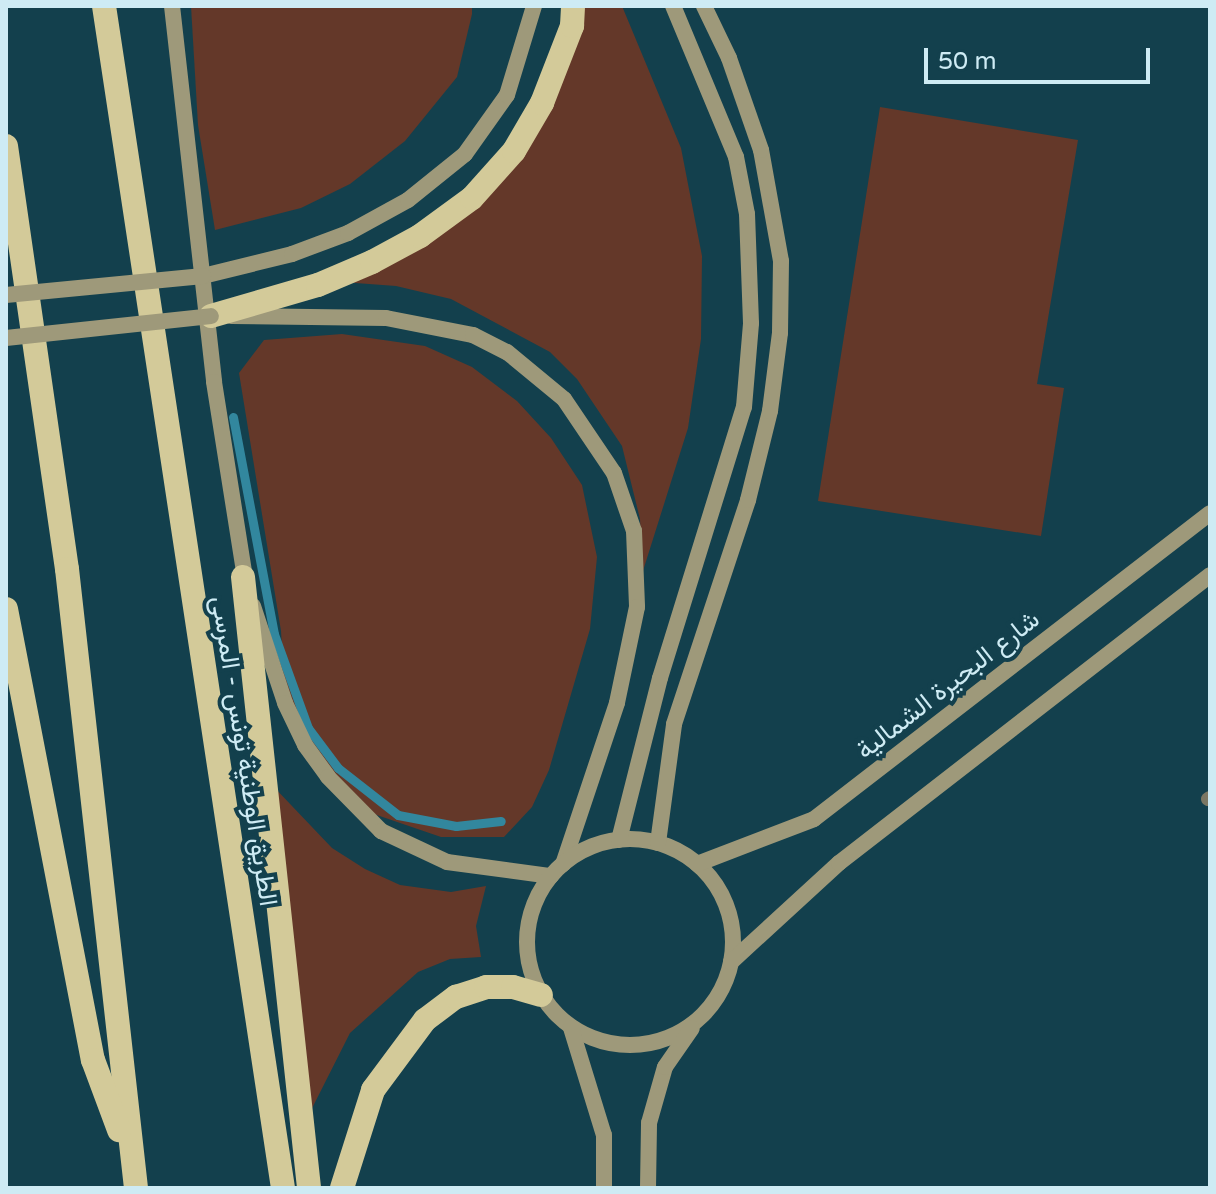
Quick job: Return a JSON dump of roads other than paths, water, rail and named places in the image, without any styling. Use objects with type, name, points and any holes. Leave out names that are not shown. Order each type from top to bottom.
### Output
[{"type":"highway","name":"الطريق الوطنية تونس - المرسى","points":[[104,6],[283,1188]]},
{"type":"highway","points":[[211,316],[318,285],[372,262],[420,236],[472,198],[514,151],[542,103],[572,16]]},
{"type":"highway","points":[[6,146],[67,569],[136,1188]]},
{"type":"highway","points":[[243,577],[309,1188]]},
{"type":"highway","points":[[6,609],[93,1060],[131,1162]]},
{"type":"highway","points":[[342,1188],[373,1090],[425,1020],[456,997],[486,987],[513,987],[541,995]]},
{"type":"main road","name":"الطريق الوطنية تونس - المرسى","points":[[172,6],[214,382],[243,577],[285,703],[305,745],[328,777],[381,831],[447,862],[557,870]]},
{"type":"main road","points":[[619,840],[660,678],[744,407],[751,323],[747,214],[736,157],[673,6]]},
{"type":"main road","points":[[658,843],[674,724],[748,500],[770,411],[780,333],[781,261],[761,150],[729,58],[704,6]]},
{"type":"main road","points":[[6,295],[203,276],[292,254],[360,226],[408,200],[465,154],[507,95],[534,8]]},
{"type":"main road","points":[[6,338],[211,316],[386,318],[473,335],[538,375],[590,436],[614,473],[634,531],[637,607],[617,703],[557,870],[535,903],[527,934],[529,966],[541,995],[571,1028],[602,1042],[635,1046],[667,1039],[696,1022]]},
{"type":"main road","name":"شارع البحيرة الشمالية","points":[[697,864],[814,819],[1210,513]]},
{"type":"main road","points":[[731,962],[839,863],[1210,575]]},
{"type":"main road","points":[[557,870],[589,847],[619,840],[658,843],[697,864],[720,892],[728,915],[731,962],[719,995],[696,1022],[661,1081],[649,1123],[648,1188]]},
{"type":"main road","points":[[571,1028],[604,1135],[604,1188]]},
{"type":"waterway","points":[[233,417],[274,634],[308,728],[338,768],[398,815],[456,826],[501,821]]}]
